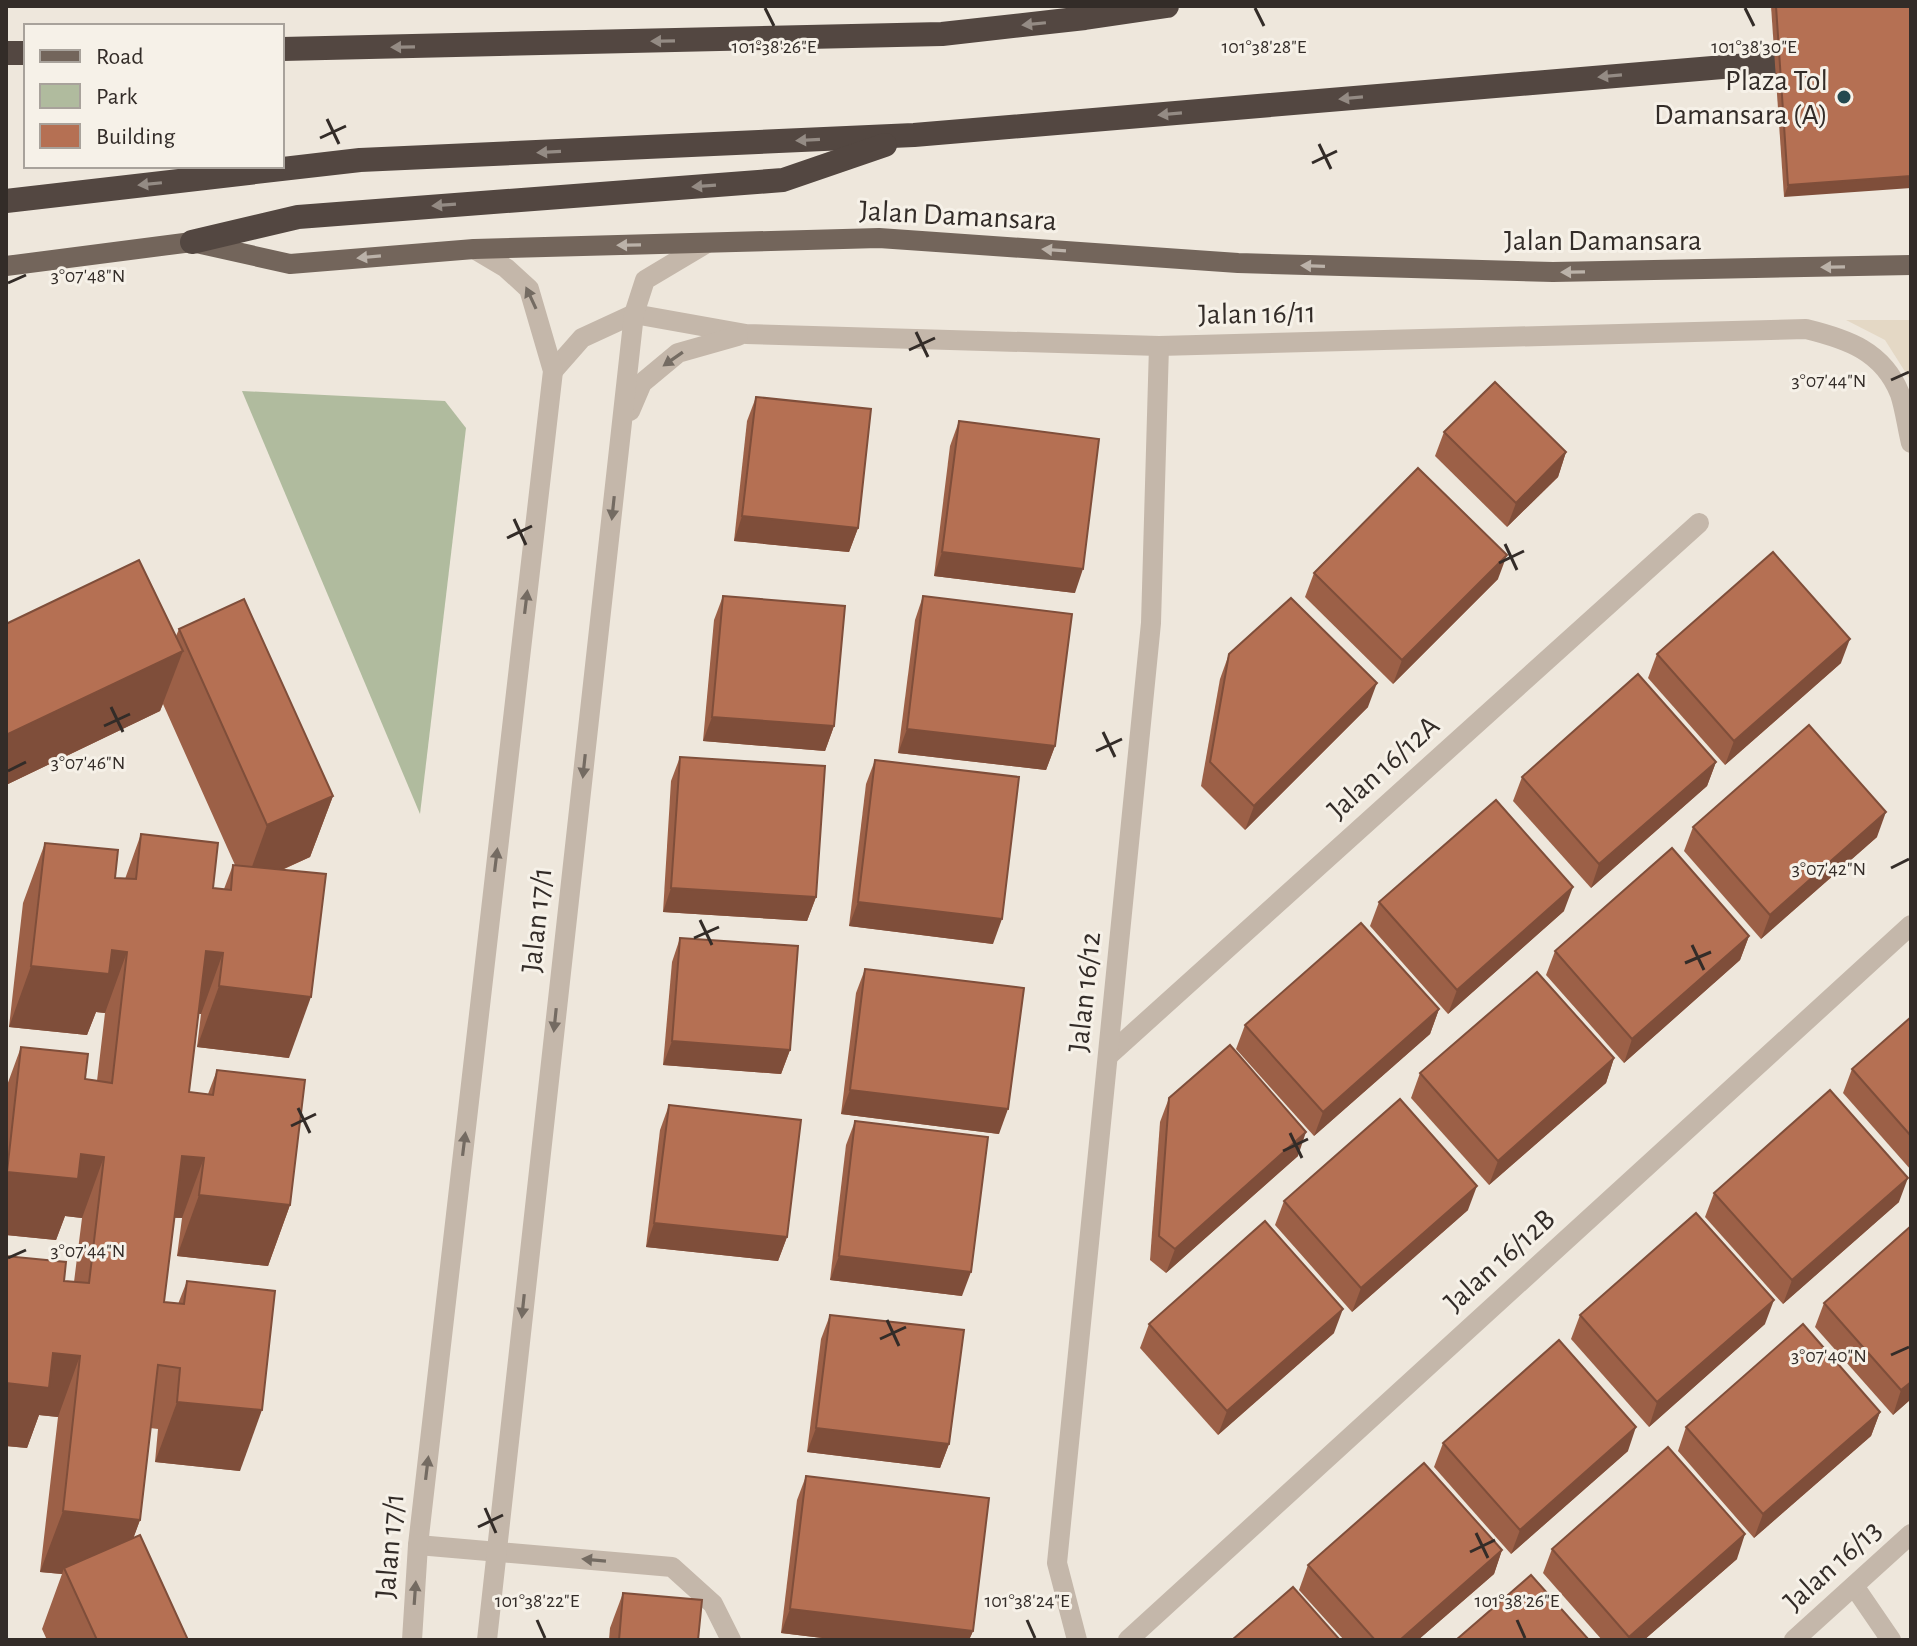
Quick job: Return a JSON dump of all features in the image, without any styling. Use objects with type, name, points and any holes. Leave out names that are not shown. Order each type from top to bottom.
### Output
[{"type":"highway","points":[[284,49],[942,34],[1167,6]]},
{"type":"highway","points":[[6,201],[360,160],[914,135],[1833,57]]},
{"type":"highway","points":[[192,242],[298,217],[783,180],[914,135]]},
{"type":"main road","name":"Jalan Damansara","points":[[6,266],[192,242],[290,264],[474,249],[879,238],[1238,263],[1553,272],[1911,265]]},
{"type":"street","name":"Jalan 17/1","points":[[487,1640],[634,314],[645,280],[707,243]]},
{"type":"street","name":"Jalan 17/1","points":[[412,1640],[418,1545],[553,371],[529,289],[506,268],[474,249]]},
{"type":"street","name":"Jalan 16/11","points":[[634,314],[746,334],[1159,346],[1806,329],[1844,338],[1876,358],[1899,392],[1911,443]]},
{"type":"street","points":[[553,371],[582,338],[634,314]]},
{"type":"street","points":[[621,431],[642,383],[678,353],[746,334]]},
{"type":"street","name":"Jalan 16/12","points":[[1077,1640],[1057,1563],[1151,623],[1159,346]]},
{"type":"street","name":"Jalan 16/12A","points":[[1108,1056],[1699,523]]},
{"type":"street","name":"Jalan 16/12B","points":[[1128,1640],[1911,925]]},
{"type":"street","name":"Jalan 16/13","points":[[1794,1640],[1911,1534]]},
{"type":"street","points":[[418,1545],[672,1567],[713,1604],[731,1640]]},
{"type":"street","points":[[1854,1586],[1891,1640]]},
{"type":"green space","points":[[242,391],[445,401],[466,428],[420,814]]},
{"type":"shaded area","points":[[1846,320],[1911,320],[1911,381],[1885,340]]},
{"type":"building","name":"Plaza Tol Damansara (A)","points":[[1776,6],[1911,6],[1911,176],[1788,185]]},
{"type":"building","points":[[1495,382],[1566,452],[1516,503],[1444,432]]},
{"type":"building","points":[[756,397],[871,409],[858,528],[742,516]]},
{"type":"building","points":[[959,421],[1099,439],[1083,569],[942,552]]},
{"type":"building","points":[[1418,468],[1507,555],[1402,660],[1314,573]]},
{"type":"building","points":[[1773,552],[1850,639],[1734,741],[1657,654]]},
{"type":"building","points":[[139,560],[183,651],[6,735],[6,624]]},
{"type":"building","points":[[723,596],[845,606],[834,726],[712,717]]},
{"type":"building","points":[[923,596],[1072,614],[1055,746],[907,729]]},
{"type":"building","points":[[1291,598],[1377,683],[1254,806],[1210,762],[1229,654]]},
{"type":"building","points":[[244,599],[333,796],[267,825],[179,629]]},
{"type":"building","points":[[1638,674],[1716,762],[1599,864],[1522,777]]},
{"type":"building","points":[[1809,725],[1886,812],[1770,915],[1693,827]]},
{"type":"building","points":[[680,757],[825,766],[816,897],[671,888]]},
{"type":"building","points":[[875,760],[1019,777],[1002,919],[858,902]]},
{"type":"building","points":[[1496,800],[1573,887],[1457,990],[1379,902]]},
{"type":"building","points":[[141,834],[218,843],[213,888],[231,890],[233,865],[326,874],[311,997],[219,986],[223,953],[206,951],[189,1092],[213,1095],[217,1070],[305,1080],[290,1205],[199,1195],[204,1158],[182,1156],[164,1302],[184,1304],[187,1281],[275,1291],[262,1410],[177,1402],[180,1368],[158,1365],[140,1520],[63,1511],[80,1356],[53,1353],[49,1388],[6,1383],[6,1256],[66,1262],[64,1281],[89,1283],[104,1157],[81,1154],[78,1179],[7,1172],[21,1047],[88,1054],[85,1079],[112,1083],[127,952],[112,950],[109,974],[31,966],[45,843],[118,850],[115,878],[136,879]]},
{"type":"building","points":[[1672,848],[1749,936],[1632,1039],[1555,951]]},
{"type":"building","points":[[1361,923],[1439,1009],[1323,1112],[1245,1025]]},
{"type":"building","points":[[680,938],[798,946],[790,1050],[672,1041]]},
{"type":"building","points":[[865,969],[1024,988],[1008,1109],[850,1090]]},
{"type":"building","points":[[1537,972],[1614,1058],[1498,1161],[1420,1073]]},
{"type":"building","points":[[1911,1017],[1911,1136],[1852,1069]]},
{"type":"building","points":[[1230,1045],[1306,1132],[1175,1249],[1159,1236],[1169,1098]]},
{"type":"building","points":[[1830,1090],[1908,1178],[1792,1280],[1714,1193]]},
{"type":"building","points":[[1400,1099],[1477,1186],[1361,1288],[1284,1201]]},
{"type":"building","points":[[669,1105],[801,1120],[787,1237],[654,1223]]},
{"type":"building","points":[[855,1121],[988,1137],[971,1272],[839,1256]]},
{"type":"building","points":[[1696,1213],[1774,1300],[1657,1402],[1580,1315]]},
{"type":"building","points":[[1265,1221],[1343,1309],[1227,1411],[1149,1324]]},
{"type":"building","points":[[1911,1226],[1911,1382],[1901,1390],[1824,1303]]},
{"type":"building","points":[[830,1315],[964,1330],[949,1444],[816,1428]]},
{"type":"building","points":[[1803,1324],[1880,1412],[1763,1514],[1686,1427]]},
{"type":"building","points":[[1559,1340],[1636,1427],[1520,1530],[1443,1443]]},
{"type":"building","points":[[1668,1447],[1745,1534],[1629,1637],[1552,1549]]},
{"type":"building","points":[[1424,1463],[1502,1550],[1400,1640],[1375,1640],[1308,1565]]},
{"type":"building","points":[[806,1476],[989,1498],[973,1631],[790,1609]]},
{"type":"building","points":[[140,1535],[188,1640],[97,1640],[64,1568]]},
{"type":"building","points":[[1531,1575],[1589,1640],[1456,1640]]},
{"type":"building","points":[[1293,1587],[1340,1640],[1232,1640]]},
{"type":"building","points":[[623,1593],[702,1600],[698,1640],[619,1640]]},
{"type":"place","name":"Plaza Tol Damansara (A)","points":[[1844,97]]}]
